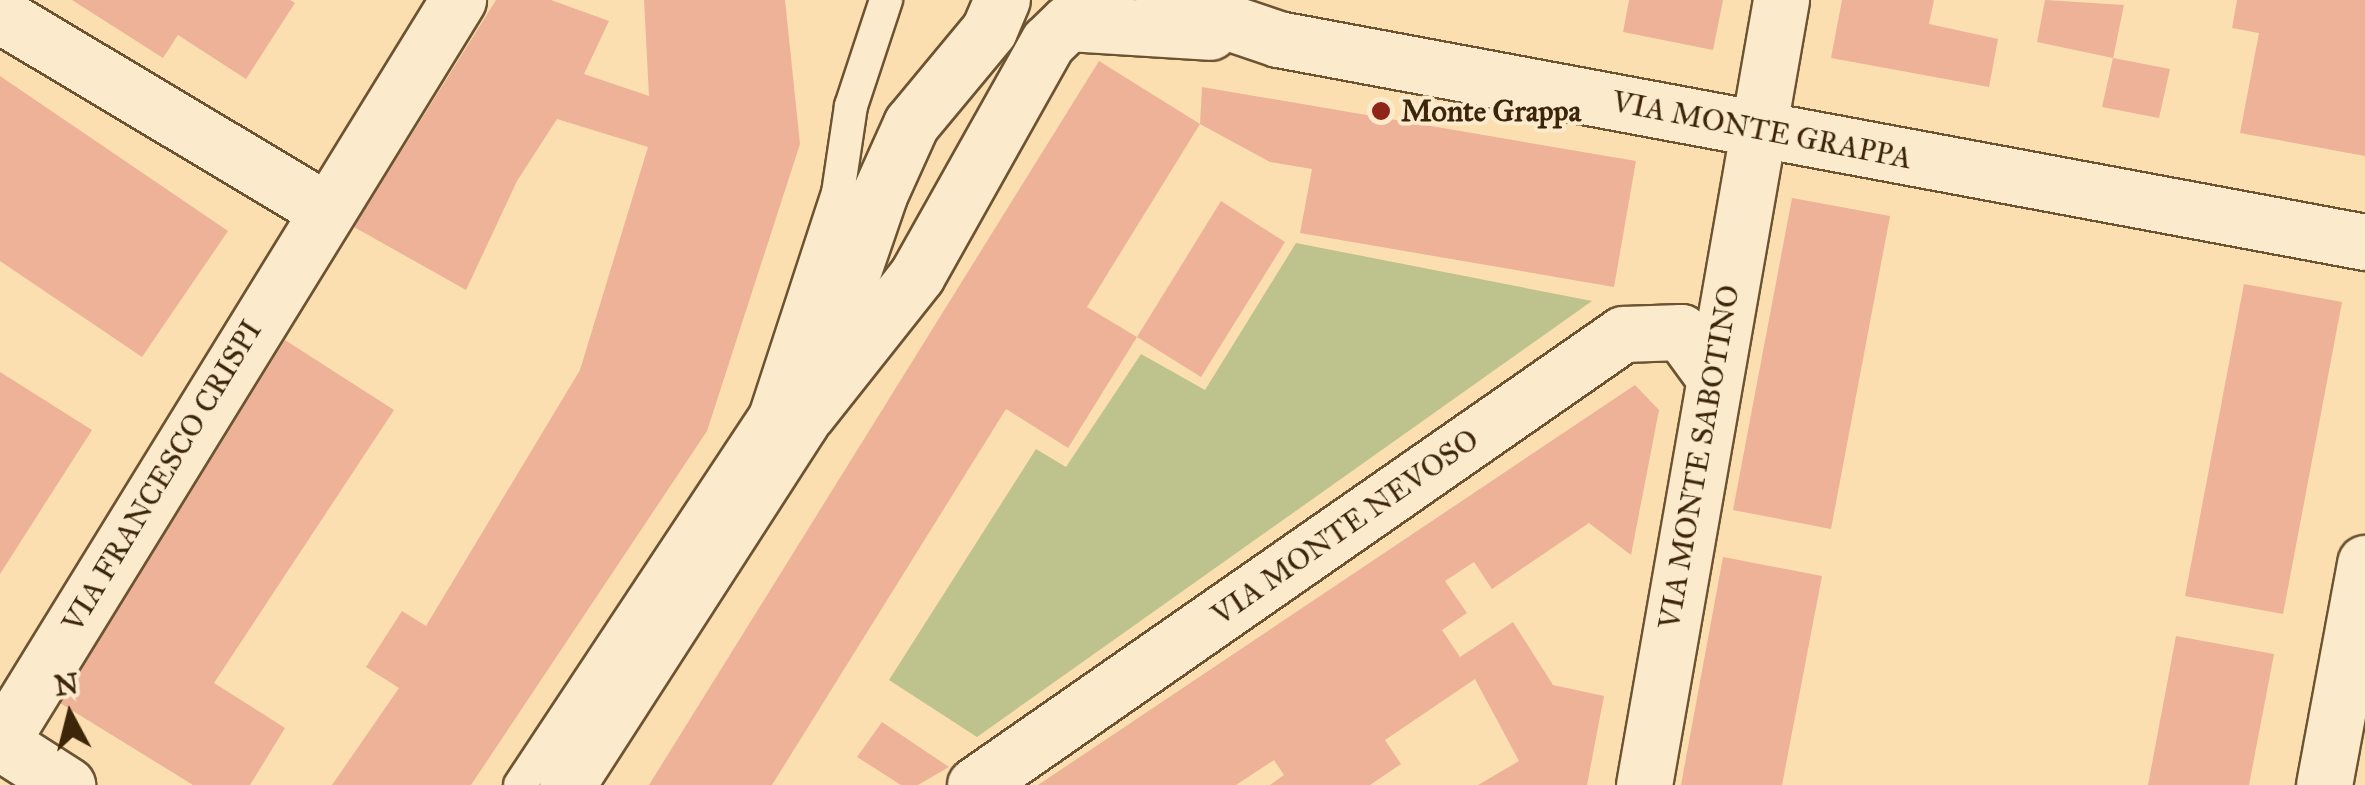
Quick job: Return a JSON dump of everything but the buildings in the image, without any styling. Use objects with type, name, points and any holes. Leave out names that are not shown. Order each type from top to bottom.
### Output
[{"type":"street","name":"VIA FRANCESCO CRISPI","points":[[0,743],[324,209],[458,0]]},
{"type":"street","points":[[801,422],[879,195],[912,124],[989,30],[1002,0]]},
{"type":"street","name":"VIA MONTE GRAPPA","points":[[1163,0],[1278,39],[2365,242]]},
{"type":"street","name":"VIA MONTE SABOTINO","points":[[1644,785],[1754,129],[1780,0]]},
{"type":"street","points":[[0,15],[324,209]]},
{"type":"street","points":[[567,785],[801,422],[917,275],[1048,42],[1068,23],[1278,39]]},
{"type":"street","name":"VIA MONTE NEVOSO","points":[[975,785],[1622,334],[1681,332],[1713,376]]},
{"type":"street","points":[[2324,785],[2365,563]]},
{"type":"street","points":[[0,743],[66,785]]},
{"type":"lane","points":[[520,785],[766,413],[838,193],[850,106],[886,0]]},
{"type":"green space","points":[[1296,243],[1592,301],[977,737],[889,680],[1036,449],[1066,467],[1141,354],[1205,390]]},
{"type":"place","name":"Monte Grappa","points":[[1381,111]]}]
